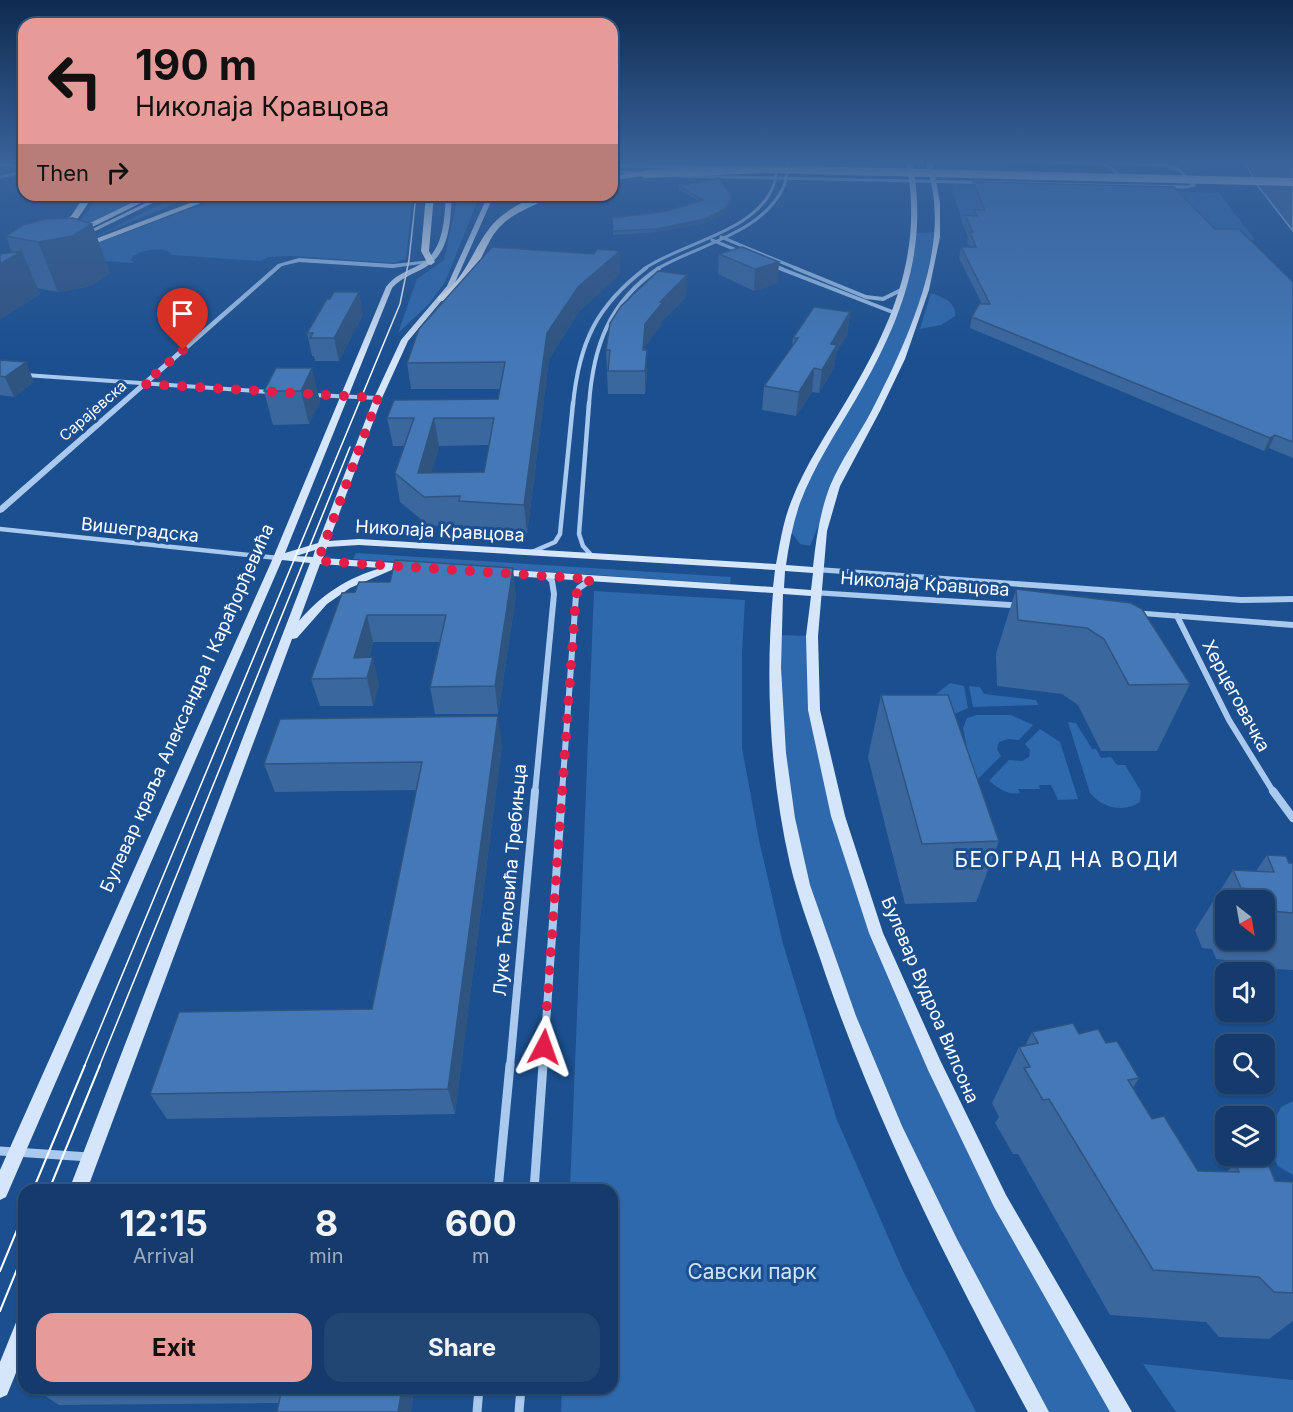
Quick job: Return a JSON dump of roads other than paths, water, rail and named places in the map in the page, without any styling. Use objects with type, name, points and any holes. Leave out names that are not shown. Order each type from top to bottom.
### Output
[{"type":"highway","points":[[49,237],[62,227]]},
{"type":"highway","points":[[99,239],[128,227]]},
{"type":"highway","points":[[64,252],[132,227]]},
{"type":"highway","points":[[427,227],[424,251],[431,262]]},
{"type":"highway","points":[[441,299],[463,283],[495,227]]},
{"type":"main road","points":[[60,240],[87,227]]},
{"type":"main road","points":[[76,238],[99,227]]},
{"type":"main road","points":[[431,262],[438,255],[445,227]]},
{"type":"main road","points":[[80,1184],[378,398],[405,340],[450,287],[477,227]]},
{"type":"main road","points":[[915,227],[895,313],[873,362],[802,482],[788,528],[776,618],[779,754],[796,862],[840,994],[896,1136],[971,1289],[1039,1412]]},
{"type":"main road","name":"Булевар Вудроа Вилсона","points":[[936,227],[934,257],[921,308],[909,342],[876,411],[835,486],[822,531],[812,636],[814,710],[838,816],[876,933],[934,1065],[1000,1201],[1122,1412]]},
{"type":"main road","name":"Булевар краља Александра I Карађорђевића","points":[[0,1191],[278,558],[389,287],[399,276],[431,262]]},
{"type":"main road","name":"Николаја Кравцова","points":[[278,558],[324,544],[359,542],[818,570]]},
{"type":"main road","name":"Николаја Кравцова","points":[[278,558],[426,568]]},
{"type":"main road","points":[[285,646],[314,610],[342,586],[388,569],[414,567]]},
{"type":"main road","name":"Николаја Кравцова","points":[[482,571],[815,593]]},
{"type":"main road","points":[[0,1388],[18,1342]]},
{"type":"street","points":[[532,552],[555,542],[560,534],[576,371],[580,353],[594,322],[613,297],[645,268],[686,245],[727,227]]},
{"type":"street","points":[[592,556],[583,546],[579,534],[592,368],[602,333],[639,283],[653,271],[674,258],[744,227]]},
{"type":"street","points":[[714,234],[866,297],[883,299],[901,290]]},
{"type":"street","points":[[706,237],[895,313]]},
{"type":"street","name":"Сарајевска","points":[[0,510],[276,268],[285,263],[307,260],[393,266],[431,262]]},
{"type":"street","points":[[23,374],[280,392]]},
{"type":"street","points":[[303,394],[343,398],[378,398]]},
{"type":"street","name":"Вишеградска","points":[[0,529],[278,558]]},
{"type":"street","name":"Николаја Кравцова","points":[[818,570],[1241,600],[1293,599]]},
{"type":"street","name":"Луке Ћеловића Требињца","points":[[499,1184],[554,594],[552,581],[548,576]]},
{"type":"street","points":[[534,1184],[576,595],[579,588],[592,579]]},
{"type":"street","name":"Николаја Кравцова","points":[[815,593],[1036,607]]},
{"type":"street","points":[[1119,612],[1293,624]]},
{"type":"street","name":"Херцеговачка","points":[[1177,616],[1232,729],[1277,799],[1293,818]]},
{"type":"street","points":[[0,1151],[16,1154],[91,1157]]},
{"type":"street","points":[[477,1412],[478,1394]]},
{"type":"street","points":[[519,1412],[520,1394]]},
{"type":"tram line","points":[[84,1067],[400,304],[409,260],[413,227]]},
{"type":"tram line","points":[[99,1067],[350,447]]},
{"type":"tram line","points":[[35,1184],[85,1065]]},
{"type":"tram line","points":[[51,1184],[100,1065]]},
{"type":"tram line","points":[[0,1271],[18,1228]]},
{"type":"tram line","points":[[0,1311],[18,1267]]},
{"type":"district","name":"БЕОГРАД НА ВОДИ","points":[[1067,860]]},
{"type":"park label","name":"Савски парк","points":[[752,1272]]}]
